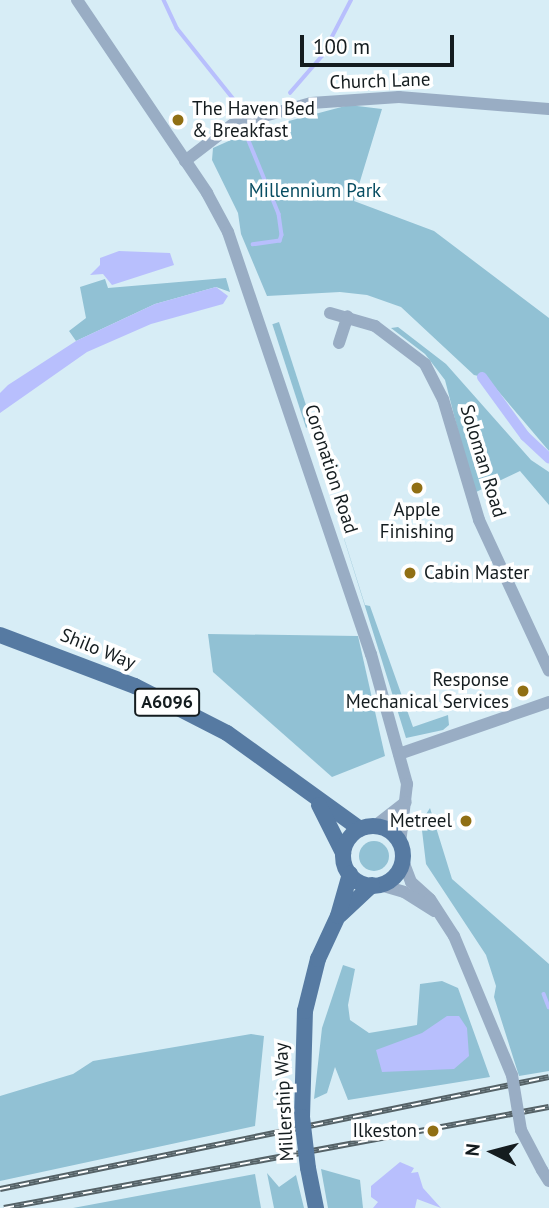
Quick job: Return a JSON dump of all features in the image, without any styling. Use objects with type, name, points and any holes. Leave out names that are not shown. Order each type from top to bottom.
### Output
[{"type":"main road","name":"Shilo Way","points":[[0,635],[169,702],[263,755],[317,800],[367,827]]},
{"type":"main road","name":"Shilo Way","points":[[317,800],[343,853]]},
{"type":"main road","points":[[367,827],[393,834],[400,844],[403,861],[397,875],[376,885],[350,874],[343,853],[367,827]]},
{"type":"main road","name":"Millership Way","points":[[316,1208],[302,1117],[305,1011],[318,959],[338,916],[350,874]]},
{"type":"main road","name":"Millership Way","points":[[338,916],[376,885]]},
{"type":"street","name":"Coronation Road","points":[[78,0],[185,161],[228,232],[265,334],[371,654],[399,754],[406,802],[400,844]]},
{"type":"street","name":"Church Lane","points":[[185,161],[232,125],[310,103],[399,97],[549,109]]},
{"type":"street","name":"Soloman Road","points":[[330,313],[348,316],[375,326],[425,364],[434,381],[473,505],[549,671]]},
{"type":"street","points":[[339,344],[348,316]]},
{"type":"street","points":[[399,754],[549,702]]},
{"type":"street","points":[[367,827],[406,802]]},
{"type":"street","points":[[403,861],[411,882],[441,915],[480,994],[512,1075],[521,1129],[549,1181]]},
{"type":"street","points":[[376,885],[404,892],[441,915]]},
{"type":"green space","name":"Millennium Park","points":[[349,105],[382,109],[354,201],[434,231],[549,318],[549,451],[487,378],[474,375],[401,307],[367,295],[340,292],[267,296],[241,234],[238,213],[212,160],[213,148],[251,131]]},
{"type":"green space","points":[[226,278],[230,292],[216,287],[155,304],[76,341],[69,331],[86,318],[80,287],[105,279],[108,288]]},
{"type":"green space","points":[[279,322],[313,426],[306,428],[272,324]]},
{"type":"green space","points":[[398,327],[446,364],[531,460],[549,472],[549,505],[520,471],[474,493],[445,380],[425,354],[391,328]]},
{"type":"green space","points":[[312,436],[365,605],[370,606],[413,727],[448,715],[449,725],[443,730],[406,738]]},
{"type":"green space","points":[[208,634],[358,636],[385,756],[332,777],[213,672]]},
{"type":"green space","points":[[430,808],[452,879],[549,964],[549,1071],[519,1076],[494,997],[496,986],[486,955],[426,864],[421,822]]},
{"type":"green space","points":[[374,841],[385,845],[389,856],[385,867],[374,871],[363,867],[359,856],[363,845]]},
{"type":"green space","points":[[343,965],[355,969],[348,1005],[350,1020],[369,1033],[417,1025],[420,984],[442,981],[458,988],[490,1077],[348,1100],[335,1067],[327,1093],[314,1099],[322,1028]]},
{"type":"green space","points":[[251,1034],[264,1036],[255,1126],[0,1181],[0,1096],[73,1074],[93,1061]]},
{"type":"green space","points":[[321,1169],[360,1180],[363,1208],[328,1208]]},
{"type":"green space","points":[[267,1173],[279,1187],[296,1175],[304,1208],[274,1208]]},
{"type":"green space","points":[[255,1174],[261,1208],[73,1208]]},
{"type":"water","points":[[119,251],[170,253],[174,265],[112,285],[103,274],[90,275],[100,265],[100,258]]},
{"type":"water","points":[[216,287],[228,296],[223,304],[151,324],[87,352],[0,413],[0,393],[8,385],[76,341],[155,304]]},
{"type":"water","points":[[447,1016],[459,1016],[467,1028],[469,1056],[454,1069],[382,1072],[376,1050],[422,1033]]},
{"type":"water","points":[[400,1162],[414,1168],[411,1173],[418,1172],[423,1188],[441,1208],[417,1199],[415,1208],[373,1208],[378,1202],[371,1197],[371,1186]]},
{"type":"waterway","points":[[164,0],[177,28],[240,107]]},
{"type":"waterway","points":[[290,93],[322,56],[351,0]]},
{"type":"waterway","points":[[247,136],[279,214],[282,235],[280,241],[253,245]]},
{"type":"waterway","points":[[482,377],[525,436],[549,458]]},
{"type":"waterway","points":[[544,994],[549,1007]]},
{"type":"railway","points":[[0,1189],[549,1077]]},
{"type":"railway","points":[[4,1208],[549,1107]]},
{"type":"place","name":"The Haven Bed & Breakfast","points":[[178,120]]},
{"type":"place","name":"Apple Finishing","points":[[417,488]]},
{"type":"place","name":"Cabin Master","points":[[410,573]]},
{"type":"place","name":"Response Mechanical Services","points":[[523,691]]},
{"type":"place","name":"Metreel","points":[[466,821]]},
{"type":"place","name":"Ilkeston","points":[[433,1131]]}]
